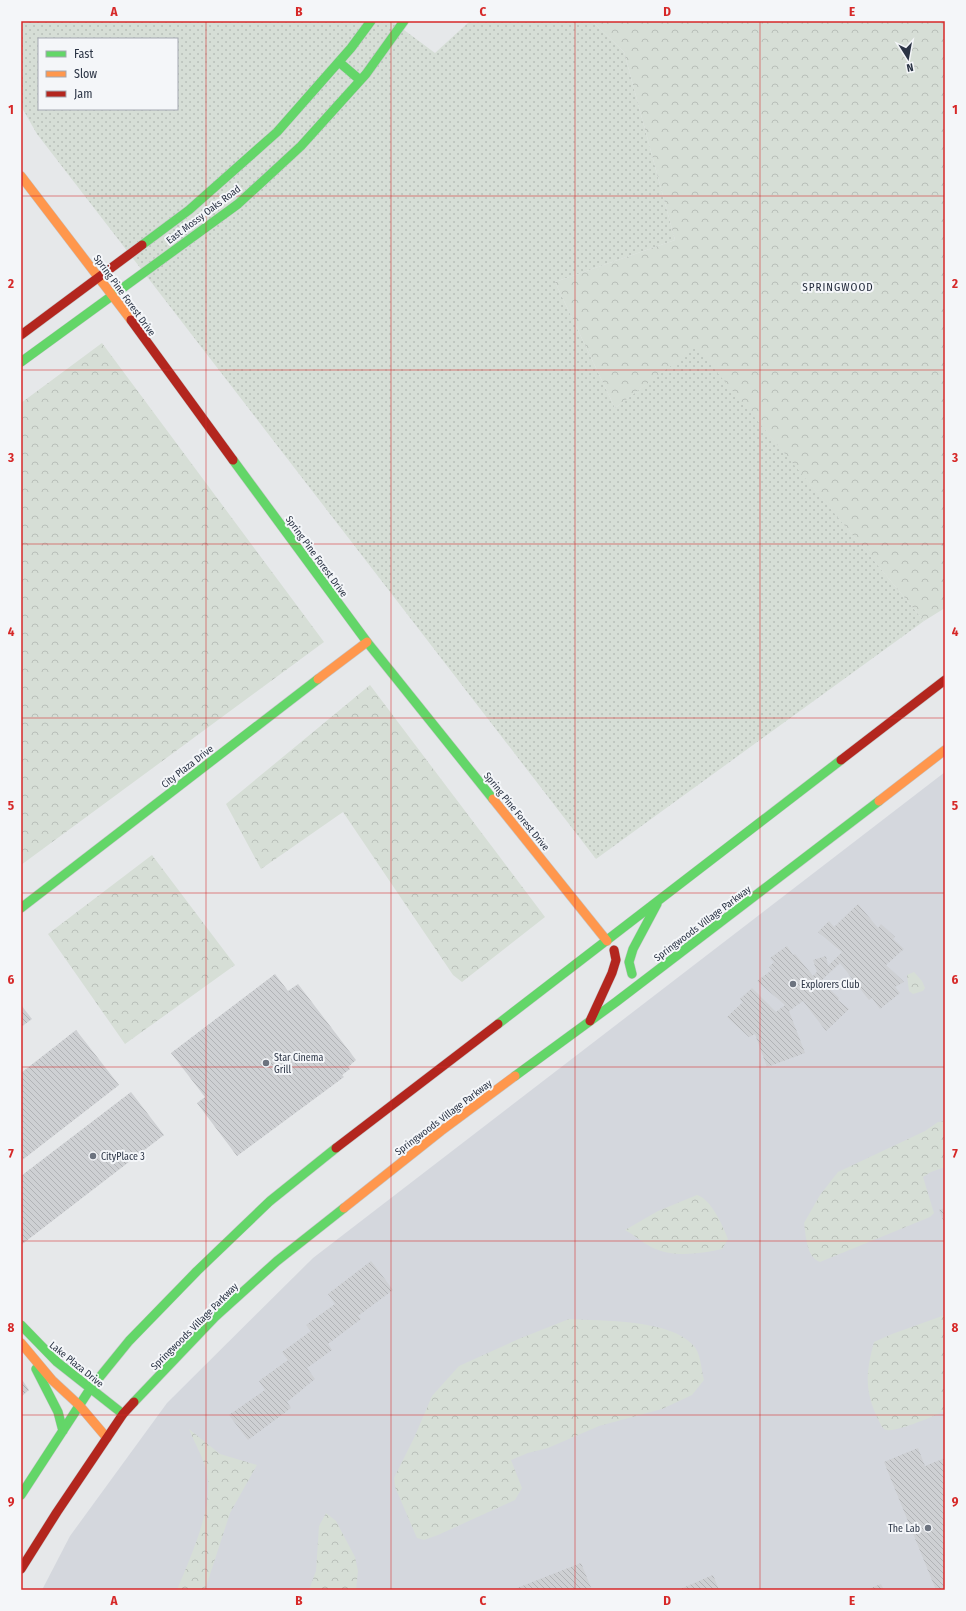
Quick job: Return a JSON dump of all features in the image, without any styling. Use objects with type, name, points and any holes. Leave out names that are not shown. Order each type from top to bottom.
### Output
[{"type":"main road","name":"East Mossy Oaks Road","points":[[21,335],[100,278],[189,210],[277,132],[352,48],[370,21]]},
{"type":"main road","name":"East Mossy Oaks Road","points":[[21,362],[238,204],[301,146],[360,80],[404,21]]},
{"type":"main road","points":[[339,62],[360,80]]},
{"type":"main road","name":"Spring Pine Forest Drive","points":[[21,176],[100,278],[367,642],[607,941]]},
{"type":"main road","name":"City Plaza Drive","points":[[21,908],[367,642]]},
{"type":"main road","points":[[21,1495],[90,1389],[129,1341],[197,1271],[270,1201],[344,1141],[607,941],[945,680]]},
{"type":"main road","name":"Springwoods Village Parkway","points":[[21,1569],[56,1512],[123,1414],[215,1317],[277,1261],[441,1131],[590,1021],[945,750]]},
{"type":"main road","points":[[632,974],[630,962],[633,949],[659,900]]},
{"type":"main road","points":[[590,1021],[612,973],[616,960],[614,950]]},
{"type":"main road","name":"Lake Plaza Drive","points":[[21,1325],[55,1362],[123,1414]]},
{"type":"main road","points":[[21,1343],[52,1380],[79,1405],[107,1438]]},
{"type":"main road","points":[[28,1352],[58,1412],[63,1431]]},
{"type":"shaded area","points":[[945,772],[945,1590],[42,1590],[70,1536],[167,1403],[313,1258]]},
{"type":"green space","points":[[21,21],[392,21],[435,53],[470,21],[592,21],[624,52],[675,240],[555,282],[615,408],[696,346],[924,621],[596,859],[37,134],[21,106]]},
{"type":"green space","points":[[592,21],[945,21],[945,608],[924,621],[696,347],[615,408],[555,282],[675,240],[624,52]]},
{"type":"green space","points":[[102,343],[324,642],[21,865],[21,403]]},
{"type":"green space","points":[[370,685],[545,917],[462,982],[453,975],[343,812],[261,869],[226,804]]},
{"type":"green space","points":[[152,855],[235,965],[125,1044],[48,934]]},
{"type":"green space","points":[[914,972],[922,981],[925,988],[923,991],[913,994],[909,991],[907,975]]},
{"type":"green space","points":[[945,1121],[945,1167],[931,1172],[923,1177],[934,1213],[930,1217],[820,1262],[815,1259],[809,1251],[804,1223],[820,1195],[838,1172],[925,1131],[938,1122]]},
{"type":"green space","points":[[697,1195],[712,1207],[723,1227],[728,1239],[722,1249],[686,1254],[668,1253],[651,1247],[625,1230],[658,1211]]},
{"type":"green space","points":[[945,1315],[945,1411],[899,1429],[885,1429],[880,1424],[873,1409],[868,1390],[869,1363],[874,1342]]},
{"type":"green space","points":[[569,1319],[634,1323],[668,1330],[682,1336],[696,1348],[698,1352],[704,1380],[692,1395],[662,1409],[599,1426],[548,1448],[528,1453],[511,1460],[522,1488],[515,1500],[438,1535],[424,1540],[417,1538],[395,1487],[394,1478],[414,1438],[432,1396],[459,1366],[521,1338]]},
{"type":"green space","points":[[189,1429],[220,1454],[257,1465],[230,1513],[205,1590],[177,1590],[195,1547],[205,1514],[208,1498],[206,1469]]},
{"type":"green space","points":[[326,1513],[336,1521],[355,1557],[358,1571],[356,1590],[309,1590],[316,1571],[319,1526]]},
{"type":"building","name":"Explorers Club","points":[[858,904],[878,928],[881,924],[895,937],[893,939],[904,949],[886,965],[904,982],[895,987],[900,993],[880,1009],[872,998],[869,1000],[840,963],[821,981],[839,998],[838,1000],[849,1009],[826,1031],[803,1001],[789,1011],[805,1053],[767,1067],[755,1034],[749,1037],[727,1017],[743,1002],[740,999],[752,988],[776,1012],[785,1005],[757,981],[772,970],[769,967],[774,962],[770,958],[787,946],[793,955],[795,954],[813,976],[817,972],[813,960],[826,956],[828,966],[842,952],[818,932],[829,921],[834,927]]},
{"type":"building","name":"Star Cinema Grill","points":[[275,974],[288,991],[298,984],[356,1060],[348,1067],[350,1069],[342,1075],[344,1077],[237,1156],[197,1103],[205,1097],[171,1053]]},
{"type":"building","points":[[21,1005],[32,1019],[21,1027]]},
{"type":"building","points":[[76,1030],[119,1085],[21,1161],[21,1073]]},
{"type":"building","name":"CityPlace 3","points":[[131,1092],[164,1135],[21,1245],[21,1176]]},
{"type":"building","points":[[945,1208],[945,1225],[939,1210]]},
{"type":"building","points":[[371,1261],[393,1290],[358,1316],[361,1319],[328,1344],[332,1350],[307,1368],[315,1379],[287,1402],[291,1408],[248,1440],[229,1415],[265,1390],[259,1381],[288,1360],[282,1352],[311,1331],[306,1325],[335,1304],[328,1294]]},
{"type":"building","points":[[21,1378],[29,1390],[21,1397]]},
{"type":"building","name":"The Lab","points":[[918,1448],[925,1466],[945,1458],[945,1590],[936,1590],[884,1462]]},
{"type":"building","points":[[581,1563],[592,1590],[512,1590]]},
{"type":"building","points":[[713,1575],[719,1590],[678,1590]]},
{"type":"building","points":[[881,1584],[884,1590],[866,1590]]},
{"type":"traffic: fast","points":[[142,245],[189,210],[277,132],[351,48],[371,21]]},
{"type":"traffic: fast","points":[[21,362],[238,204],[301,146],[366,74],[404,21]]},
{"type":"traffic: fast","points":[[339,62],[360,80]]},
{"type":"traffic: fast","points":[[233,460],[367,642],[493,799]]},
{"type":"traffic: fast","points":[[21,908],[318,679]]},
{"type":"traffic: fast","points":[[498,1024],[841,760]]},
{"type":"traffic: fast","points":[[515,1076],[616,1002],[879,801]]},
{"type":"traffic: fast","points":[[632,974],[629,962],[633,949],[657,904]]},
{"type":"traffic: fast","points":[[21,1495],[90,1389],[129,1341],[197,1271],[270,1201],[336,1148]]},
{"type":"traffic: fast","points":[[134,1402],[215,1317],[277,1261],[344,1208]]},
{"type":"traffic: fast","points":[[21,1325],[57,1362],[123,1414]]},
{"type":"traffic: fast","points":[[36,1369],[58,1412],[63,1431]]},
{"type":"traffic: slow","points":[[21,176],[131,320]]},
{"type":"traffic: slow","points":[[318,679],[367,642]]},
{"type":"traffic: slow","points":[[879,801],[945,750]]},
{"type":"traffic: slow","points":[[493,799],[607,941]]},
{"type":"traffic: slow","points":[[344,1208],[441,1131],[515,1076]]},
{"type":"traffic: slow","points":[[21,1343],[52,1380],[79,1405],[107,1438]]},
{"type":"traffic: jam","points":[[21,335],[142,245]]},
{"type":"traffic: jam","points":[[131,320],[233,460]]},
{"type":"traffic: jam","points":[[841,760],[945,680]]},
{"type":"traffic: jam","points":[[590,1021],[612,973],[616,960],[614,950]]},
{"type":"traffic: jam","points":[[336,1148],[498,1024]]},
{"type":"traffic: jam","points":[[21,1569],[57,1512],[123,1414],[134,1402]]},
{"type":"place","name":"Explorers Club","points":[[793,984]]},
{"type":"place","name":"Star Cinema Grill","points":[[266,1063]]},
{"type":"place","name":"CityPlace 3","points":[[93,1156]]},
{"type":"place","name":"The Lab","points":[[928,1528]]},
{"type":"district","name":"SPRINGWOOD","points":[[838,287]]}]
